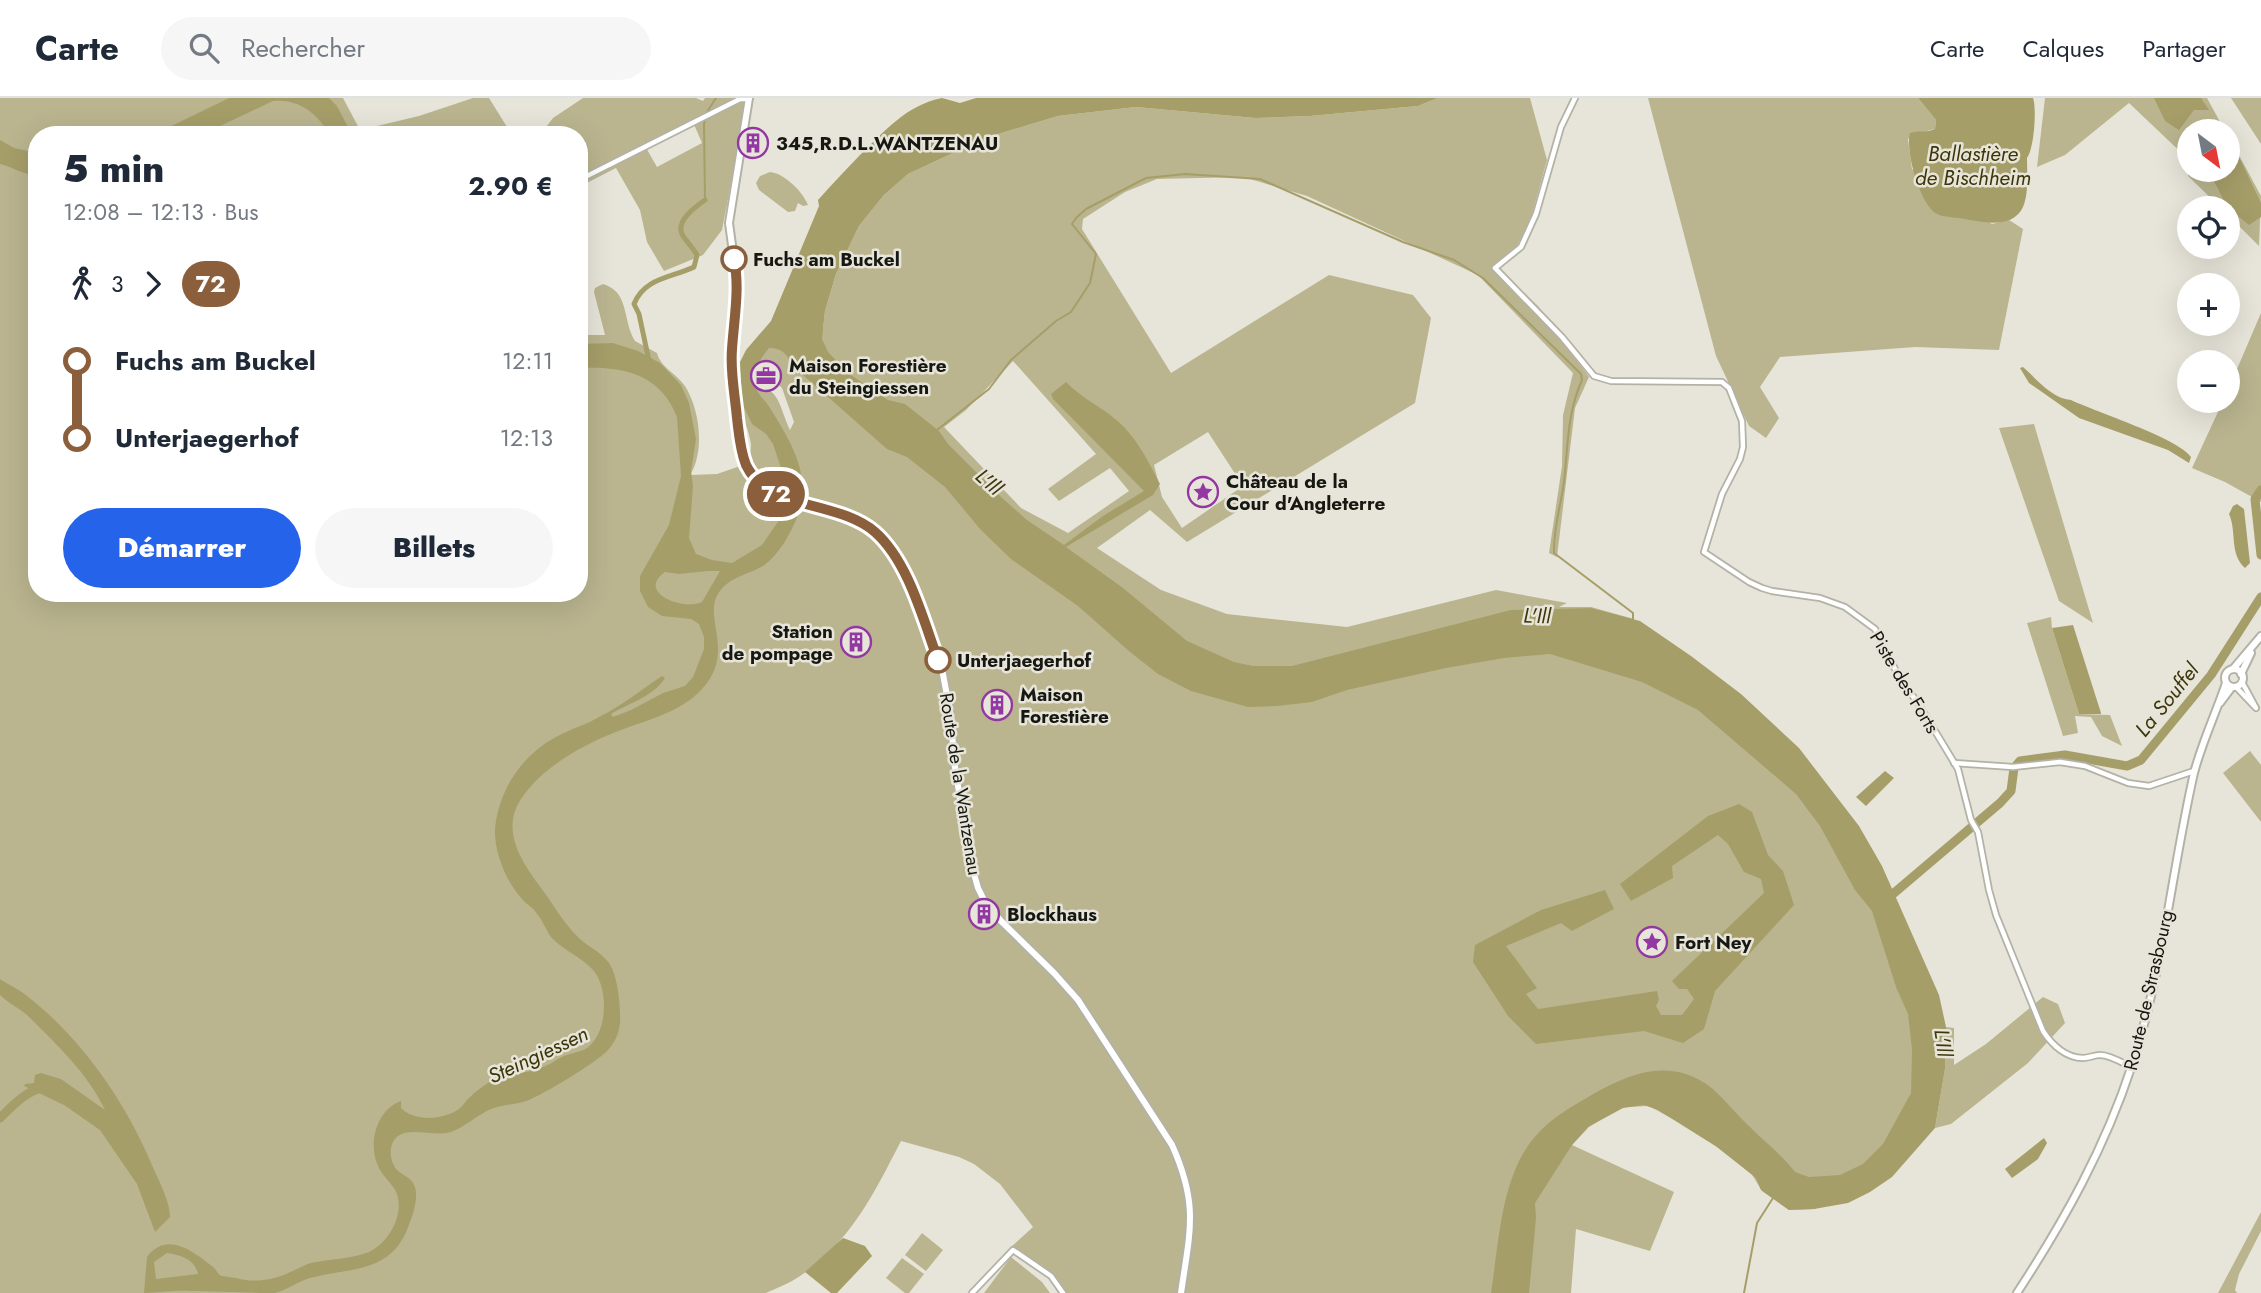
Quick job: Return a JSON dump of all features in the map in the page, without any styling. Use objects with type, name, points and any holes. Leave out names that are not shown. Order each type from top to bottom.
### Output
[{"type":"main road","name":"Route de la Wantzenau","points":[[749,99],[730,218],[737,281],[732,374],[740,442],[745,461],[760,483],[773,493],[842,513],[864,524],[890,548],[900,565],[942,669],[968,848],[978,888],[985,902],[1000,920],[1078,1000],[1172,1145],[1184,1170],[1191,1202],[1191,1226],[1181,1293]]},
{"type":"main road","points":[[2234,687],[2226,682],[2227,673],[2259,639]]},
{"type":"main road","points":[[2216,707],[2242,682],[2241,674],[2259,639]]},
{"type":"main road","points":[[2232,670],[2241,674]]},
{"type":"main road","name":"Route de Strasbourg","points":[[2017,1293],[2080,1191],[2131,1067],[2148,1003],[2195,771],[2226,682]]},
{"type":"street","name":"Piste des Forts","points":[[1575,98],[1561,127],[1536,214],[1521,247],[1495,268],[1562,337],[1594,376],[1611,381],[1706,381],[1727,385],[1742,421],[1743,447],[1740,459],[1722,494],[1704,552],[1749,582],[1772,592],[1820,598],[1845,607],[1867,622],[1879,636],[1901,681],[1918,703],[1962,781],[1973,823],[1977,828],[1996,915],[2048,1038],[2066,1054],[2074,1057],[2099,1055],[2131,1067]]},
{"type":"street","points":[[588,175],[740,99],[749,99]]},
{"type":"street","points":[[2242,682],[2258,710]]},
{"type":"street","points":[[2234,687],[2258,710]]},
{"type":"street","points":[[1954,763],[2015,767],[2060,762],[2098,770],[2128,783],[2148,786],[2195,771]]},
{"type":"street","points":[[972,1293],[1013,1250],[1051,1276],[1063,1293]]},
{"type":"shaded area","points":[[0,98],[343,98],[358,126],[28,126],[28,602],[588,602],[588,335],[605,335],[595,288],[603,284],[618,293],[635,341],[657,353],[662,363],[685,386],[694,407],[699,430],[698,454],[690,475],[717,474],[743,465],[745,470],[751,466],[751,445],[741,404],[744,390],[756,388],[771,392],[780,404],[790,430],[794,422],[782,388],[774,381],[745,383],[747,350],[823,329],[825,311],[836,274],[859,226],[884,195],[908,174],[985,138],[1058,116],[1136,107],[1255,118],[1310,116],[1418,106],[1438,98],[1530,98],[1547,160],[1531,218],[1515,250],[1495,267],[1538,306],[1589,377],[1575,408],[1557,557],[1549,553],[1562,466],[1563,415],[1573,373],[1478,275],[1307,196],[1243,177],[1157,179],[1125,192],[1083,219],[1082,229],[1171,373],[1329,275],[1413,295],[1431,318],[1415,403],[1187,542],[1150,510],[1097,548],[1161,590],[1227,614],[1347,627],[1496,590],[1567,603],[1559,607],[1591,607],[1634,619],[1627,652],[1779,757],[1889,931],[1922,1071],[1881,1161],[1815,1187],[1816,1209],[1789,1210],[1762,1191],[1751,1173],[1700,1134],[1649,1106],[1625,1107],[1589,1127],[1572,1145],[1674,1192],[1650,1251],[1576,1229],[1571,1293],[1058,1293],[1050,1279],[1010,1248],[1033,1227],[1000,1184],[974,1164],[959,1157],[901,1141],[860,1215],[834,1247],[800,1276],[766,1293],[0,1293]],"holes":[[[1013,361],[1096,454],[1048,489],[1059,501],[1110,468],[1129,491],[1068,533],[1021,508],[944,427],[966,410]],[[1208,432],[1243,486],[1182,528],[1162,497],[1154,465]]]},
{"type":"shaded area","points":[[473,98],[489,98],[506,126],[377,126],[419,116]]},
{"type":"shaded area","points":[[583,98],[696,98],[703,101],[705,98],[744,98],[745,108],[722,230],[703,255],[664,271],[647,242],[640,210],[616,168],[588,182],[588,126],[547,126],[553,118]],"holes":[[[693,122],[702,143],[657,167],[645,146]]]},
{"type":"shaded area","points":[[1648,98],[1918,98],[1936,120],[1935,129],[1918,133],[1908,139],[1912,169],[1992,224],[2009,220],[2023,229],[1999,350],[1915,347],[1780,357],[1760,387],[1779,418],[1766,438],[1749,426],[1716,356]]},
{"type":"shaded area","points":[[2045,98],[2207,98],[2218,119],[2177,119],[2177,149],[2129,103],[2065,155],[2037,167]]},
{"type":"shaded area","points":[[2231,98],[2261,98],[2261,144]]},
{"type":"shaded area","points":[[2240,157],[2261,196],[2259,246],[2240,227],[2240,196],[2209,196],[2194,182],[2240,182]]},
{"type":"shaded area","points":[[770,172],[792,184],[808,205],[798,203],[795,211],[788,212],[759,190],[756,183],[760,176]]},
{"type":"shaded area","points":[[2261,313],[2261,502],[2192,468],[2217,413],[2240,413],[2240,362]]},
{"type":"shaded area","points":[[2034,424],[2093,623],[2059,601],[1999,428]]},
{"type":"shaded area","points":[[2051,617],[2079,714],[2110,715],[2122,746],[2102,736],[2091,717],[2075,716],[2078,733],[2063,736],[2027,623]]},
{"type":"shaded area","points":[[2250,751],[2261,765],[2261,822],[2223,773]]},
{"type":"shaded area","points":[[2043,997],[2058,1004],[2065,1023],[2028,1063],[1951,1124],[1935,1128],[1945,1069],[1946,1027],[1954,1028],[1954,1065],[1986,1044]]},
{"type":"shaded area","points":[[2261,1212],[2261,1231],[2239,1274],[2235,1290],[2237,1293],[2218,1293]]},
{"type":"shaded area","points":[[922,1233],[943,1250],[926,1271],[905,1255]]},
{"type":"shaded area","points":[[1011,1257],[1042,1282],[1050,1293],[984,1293]]},
{"type":"shaded area","points":[[902,1258],[924,1274],[909,1293],[905,1293],[886,1278]]},
{"type":"water","points":[[229,98],[329,98],[337,106],[347,126],[323,126],[313,114],[299,105],[273,101],[220,126],[171,126]]},
{"type":"water","name":"L'Ill","points":[[942,98],[960,103],[976,98],[1438,98],[1418,106],[1255,118],[1136,107],[1058,116],[985,138],[908,174],[884,195],[859,226],[836,274],[825,311],[822,339],[828,352],[848,373],[888,400],[905,404],[939,431],[948,444],[1001,497],[1027,520],[1064,545],[1103,516],[1144,491],[1051,394],[1066,382],[1110,415],[1135,440],[1160,484],[1153,495],[1066,547],[1123,588],[1187,641],[1234,662],[1253,666],[1292,666],[1511,610],[1591,608],[1640,621],[1741,694],[1799,748],[1859,826],[1882,866],[1939,995],[1946,1027],[1945,1069],[1935,1128],[1892,1177],[1848,1203],[1789,1210],[1761,1190],[1756,1178],[1717,1147],[1658,1110],[1644,1105],[1623,1108],[1588,1127],[1572,1145],[1535,1203],[1529,1293],[1491,1293],[1504,1207],[1520,1159],[1548,1124],[1617,1082],[1649,1072],[1665,1071],[1697,1079],[1713,1089],[1795,1172],[1809,1177],[1840,1175],[1863,1164],[1883,1144],[1911,1093],[1912,1049],[1908,1014],[1896,987],[1872,911],[1855,890],[1820,826],[1796,794],[1698,710],[1642,682],[1550,654],[1504,658],[1446,668],[1347,690],[1312,702],[1277,706],[1248,707],[1191,691],[1158,674],[1078,606],[1011,559],[981,530],[945,487],[907,457],[887,449],[794,367],[784,353],[769,348],[757,368],[755,384],[792,446],[801,473],[802,500],[792,529],[774,556],[763,566],[727,584],[718,594],[714,603],[717,662],[702,689],[675,709],[607,736],[565,757],[530,787],[515,812],[514,838],[524,863],[571,929],[603,956],[615,975],[620,1023],[612,1045],[582,1070],[529,1100],[491,1109],[451,1132],[409,1132],[398,1136],[391,1147],[392,1162],[397,1170],[413,1182],[415,1204],[403,1239],[382,1260],[356,1269],[310,1278],[275,1293],[144,1293],[147,1257],[163,1245],[172,1244],[189,1250],[220,1275],[252,1281],[275,1278],[311,1263],[369,1252],[383,1242],[393,1228],[398,1211],[397,1194],[375,1159],[376,1129],[385,1112],[401,1101],[401,1108],[414,1116],[429,1118],[452,1113],[490,1081],[513,1070],[524,1072],[542,1068],[562,1057],[584,1050],[594,1041],[604,1010],[598,978],[588,965],[551,937],[535,912],[510,883],[496,841],[499,808],[516,772],[544,744],[607,713],[662,676],[665,678],[660,685],[611,714],[613,717],[663,693],[685,686],[693,677],[704,649],[704,637],[699,624],[691,619],[662,616],[648,607],[640,591],[640,576],[669,525],[681,476],[677,417],[661,390],[638,375],[588,368],[588,344],[613,343],[638,351],[660,363],[681,385],[689,403],[696,439],[691,471],[693,486],[689,538],[696,554],[732,563],[762,545],[786,510],[788,489],[773,444],[766,434],[752,424],[742,403],[740,362],[746,350],[771,321],[819,206],[818,200],[887,129],[917,107]],"holes":[[[720,571],[702,602],[674,602],[659,593],[656,586],[657,579],[665,572],[679,574]],[[167,1253],[182,1257],[194,1265],[198,1274],[156,1279],[154,1262]]]},
{"type":"water","name":"Ballastière de Bischheim","points":[[1918,98],[2033,98],[2034,128],[2027,158],[2026,195],[2018,214],[2003,222],[1994,223],[1942,216],[1931,209],[1915,177],[1909,141],[1910,133],[1935,129],[1936,120]]},
{"type":"water","points":[[2154,98],[2201,98],[2209,110],[2194,110],[2187,119],[2177,119],[2177,129],[2165,121]]},
{"type":"water","points":[[0,140],[14,148],[28,151],[28,174],[0,164]]},
{"type":"water","points":[[2240,159],[2261,203],[2261,217],[2249,225],[2240,218],[2240,196],[2222,196],[2214,182],[2240,182]]},
{"type":"water","points":[[2023,367],[2057,396],[2170,442],[2191,457],[2189,463],[2168,450],[2079,418],[2029,383],[2020,368]]},
{"type":"water","points":[[2237,504],[2244,509],[2250,563],[2245,568],[2237,556],[2229,514]]},
{"type":"water","points":[[2073,625],[2101,714],[2079,714],[2052,628]]},
{"type":"water","points":[[1885,771],[1894,778],[1866,806],[1856,797]]},
{"type":"water","points":[[1739,804],[1752,812],[1768,855],[1783,871],[1794,905],[1715,991],[1704,1029],[1683,1043],[1644,1031],[1536,1044],[1508,1016],[1473,962],[1475,945],[1541,910],[1605,890],[1614,909],[1572,931],[1561,923],[1506,946],[1537,988],[1526,994],[1538,1009],[1657,991],[1659,1000],[1656,1006],[1661,1015],[1682,1015],[1694,999],[1687,989],[1679,989],[1672,981],[1764,893],[1761,879],[1744,872],[1728,844],[1718,835],[1672,866],[1673,878],[1631,901],[1620,884],[1708,816]]},
{"type":"water","points":[[0,979],[48,1013],[85,1054],[118,1099],[144,1147],[168,1206],[170,1217],[155,1232],[137,1184],[100,1130],[64,1105],[24,1086],[34,1083],[35,1075],[41,1073],[61,1079],[105,1110],[98,1096],[70,1059],[27,1015],[0,995]]},
{"type":"water","points":[[2044,1138],[2047,1143],[2038,1159],[2012,1178],[2005,1169]]},
{"type":"water","points":[[843,1238],[865,1246],[872,1256],[837,1293],[831,1293],[805,1272]]},
{"type":"waterway","points":[[705,200],[704,124],[707,112],[716,98]]},
{"type":"waterway","points":[[937,430],[989,389],[1011,360],[1056,321],[1071,312],[1090,283],[1096,254],[1072,224],[1086,209],[1146,178],[1185,174],[1260,179],[1403,242],[1454,260],[1483,278],[1581,374],[1582,380],[1571,417],[1567,443],[1554,553],[1633,613],[1633,621]]},
{"type":"waterway","points":[[649,361],[639,314],[634,304],[651,284],[694,267],[697,255],[683,236],[681,225],[687,215],[705,200]]},
{"type":"waterway","name":"La Souffel","points":[[2261,490],[2255,499],[2261,555]]},
{"type":"waterway","name":"La Souffel","points":[[1887,899],[2000,803],[2011,791],[2014,768],[2020,761],[2065,755],[2127,766],[2141,760],[2211,675],[2261,597]]},
{"type":"waterway","points":[[0,1118],[26,1095],[45,1087]]},
{"type":"waterway","points":[[1744,1293],[1757,1223],[1773,1198]]},
{"type":"bus line","name":"72","points":[[734,259],[737,288],[732,374],[740,442],[747,467],[760,483],[773,493],[853,517],[881,538],[900,565],[938,660]]},
{"type":"place","name":"345,R.D.L.WANTZENAU","points":[[753,143]]},
{"type":"place","name":"Fuchs am Buckel","points":[[734,259]]},
{"type":"place","name":"Maison Forestière du Steingiessen","points":[[766,376]]},
{"type":"place","name":"Château de la Cour d'Angleterre","points":[[1203,492]]},
{"type":"place","name":"Station de pompage","points":[[856,642]]},
{"type":"place","name":"Unterjaegerhof","points":[[938,660]]},
{"type":"place","name":"Maison Forestière","points":[[997,705]]},
{"type":"place","name":"Blockhaus","points":[[984,914]]},
{"type":"place","name":"Fort Ney","points":[[1652,942]]},
{"type":"water label","name":"Steingiessen","points":[[538,1055]]}]
